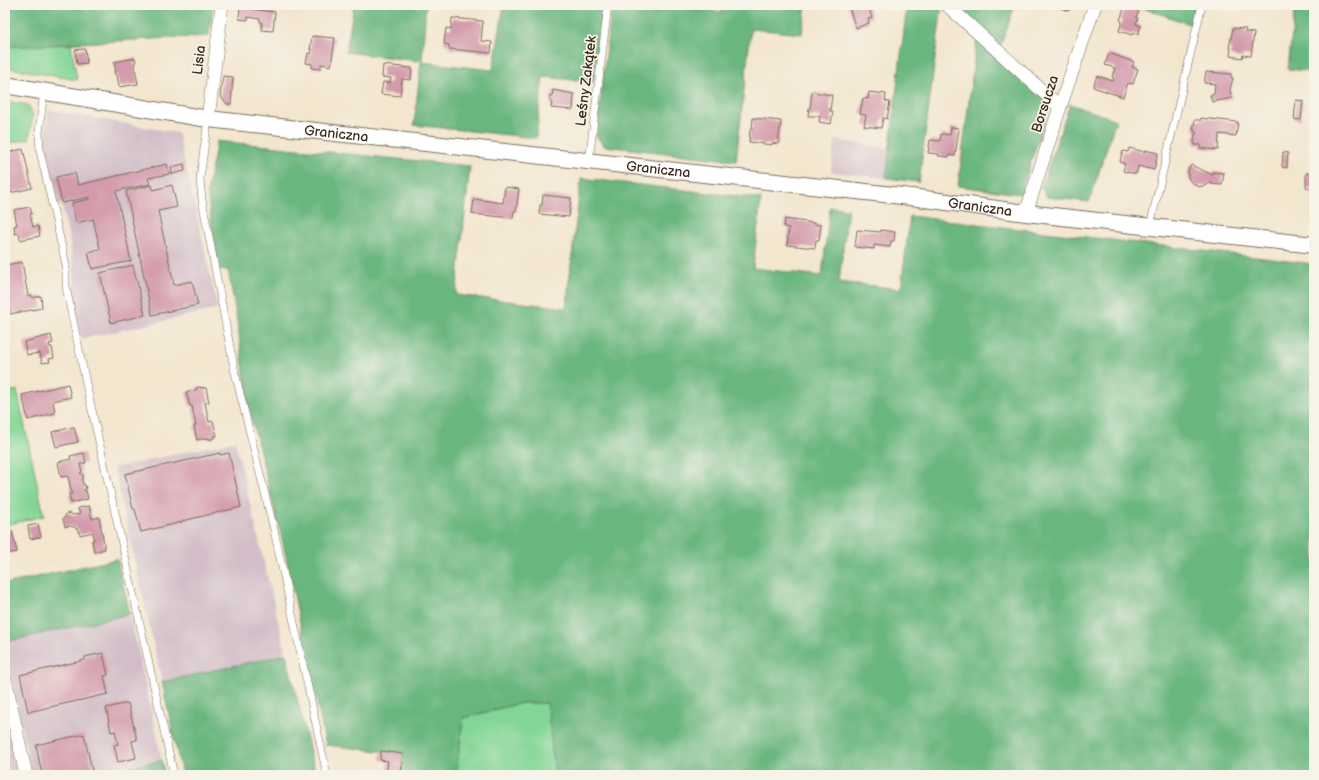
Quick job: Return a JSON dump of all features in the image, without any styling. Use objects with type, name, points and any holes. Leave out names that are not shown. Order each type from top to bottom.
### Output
[{"type":"street","name":"Lisia","points":[[208,119],[222,5]]},
{"type":"street","points":[[947,5],[1060,107]]},
{"type":"street","name":"Borsucza","points":[[1026,213],[1095,5]]},
{"type":"street","name":"Graniczna","points":[[5,85],[208,119],[911,197],[1026,213],[1314,244]]},
{"type":"street","points":[[5,679],[26,775]]},
{"type":"lane","name":"Leśny Zakątek","points":[[589,161],[608,5]]},
{"type":"lane","points":[[1150,226],[1202,5]]},
{"type":"lane","points":[[44,91],[39,133],[40,151],[66,265],[66,287],[87,388],[174,775]]},
{"type":"lane","points":[[208,119],[200,179],[202,200],[235,373],[274,530],[327,775]]},
{"type":"shaded area","points":[[49,110],[178,133],[218,309],[81,339],[73,290],[75,282],[70,243],[62,205],[58,204],[44,138]]},
{"type":"shaded area","points":[[835,140],[889,148],[886,178],[831,172]]},
{"type":"shaded area","points":[[235,441],[286,654],[162,682],[114,468]]},
{"type":"shaded area","points":[[130,614],[162,760],[101,775],[32,775],[5,650],[5,642]]},
{"type":"shaded area","points":[[5,714],[9,733],[18,775],[5,775]]},
{"type":"green space","points":[[5,5],[213,5],[209,36],[5,47]]},
{"type":"green space","points":[[354,5],[426,5],[422,60],[417,61],[346,52]]},
{"type":"green space","points":[[504,5],[603,5],[593,82],[543,77],[536,138],[414,125],[421,62],[493,70]]},
{"type":"green space","points":[[612,5],[663,5],[722,12],[723,5],[806,5],[802,34],[751,29],[736,161],[604,146],[596,136]]},
{"type":"green space","points":[[907,5],[942,5],[919,182],[886,178]]},
{"type":"green space","points":[[966,5],[1015,5],[1000,47],[963,12]]},
{"type":"green space","points":[[1134,5],[1197,5],[1192,25]]},
{"type":"green space","points":[[1295,5],[1314,5],[1314,72],[1288,69]]},
{"type":"green space","points":[[977,38],[1050,105],[1020,194],[958,186]]},
{"type":"green space","points":[[71,44],[77,80],[5,67],[5,47]]},
{"type":"green space","points":[[5,101],[28,105],[33,115],[29,139],[5,144]]},
{"type":"green space","points":[[1070,104],[1116,120],[1089,202],[1047,197],[1041,188]]},
{"type":"green space","points":[[217,141],[470,166],[456,295],[566,308],[581,178],[761,199],[753,268],[822,276],[830,207],[848,209],[839,282],[901,289],[910,216],[1314,264],[1314,775],[555,775],[547,703],[521,703],[463,718],[456,775],[401,775],[403,754],[326,745],[283,543],[249,408],[236,314],[228,270],[218,270],[207,191]]},
{"type":"green space","points":[[17,390],[44,516],[5,525],[5,393]]},
{"type":"green space","points":[[117,559],[130,614],[5,642],[5,584]]},
{"type":"green space","points":[[286,654],[316,775],[182,775],[162,682]]},
{"type":"green space","points":[[521,703],[548,703],[555,775],[456,775],[463,718]]},
{"type":"green space","points":[[162,760],[165,775],[101,775],[101,774]]},
{"type":"building","points":[[848,5],[868,5],[872,18],[868,19],[869,23],[856,28]]},
{"type":"building","points":[[1052,5],[1070,5],[1069,11]]},
{"type":"building","points":[[240,6],[249,7],[249,9],[275,12],[273,31],[262,30],[262,22],[260,22],[260,19],[248,17],[248,20],[239,19]]},
{"type":"building","points":[[1125,6],[1139,11],[1136,17],[1138,18],[1136,24],[1141,26],[1138,35],[1133,33],[1132,35],[1119,31],[1122,21],[1120,20]]},
{"type":"building","points":[[452,18],[483,21],[481,41],[492,42],[491,53],[449,49],[449,45],[444,44],[446,28],[451,29]]},
{"type":"building","points":[[1233,28],[1246,29],[1245,32],[1254,33],[1251,56],[1243,55],[1242,58],[1230,56],[1231,48],[1229,48]]},
{"type":"building","points":[[312,36],[335,38],[331,66],[321,64],[321,69],[312,68],[312,64],[306,63],[308,53],[311,54],[312,50],[310,50]]},
{"type":"building","points":[[85,49],[87,63],[77,64],[75,50]]},
{"type":"building","points":[[1109,53],[1134,62],[1132,67],[1138,69],[1133,84],[1128,83],[1123,97],[1093,87],[1097,76],[1113,81],[1114,78],[1112,77],[1115,68],[1105,65]]},
{"type":"building","points":[[135,58],[136,62],[134,63],[138,84],[119,87],[117,75],[115,75],[114,72],[116,72],[114,62]]},
{"type":"building","points":[[383,65],[412,68],[411,80],[402,79],[400,96],[381,94],[383,82],[390,83],[391,78],[382,77]]},
{"type":"building","points":[[1206,72],[1231,74],[1231,77],[1233,78],[1230,90],[1232,98],[1212,102],[1210,95],[1214,94],[1215,84],[1204,83]]},
{"type":"building","points":[[223,76],[233,77],[231,104],[227,104],[220,96]]},
{"type":"building","points":[[553,90],[574,94],[573,110],[551,108],[552,102],[550,102],[550,95],[552,96]]},
{"type":"building","points":[[812,92],[832,95],[830,111],[833,111],[831,124],[819,122],[820,116],[808,116]]},
{"type":"building","points":[[869,92],[886,94],[885,101],[890,102],[887,119],[883,118],[881,128],[864,126],[866,115],[860,114],[863,98],[868,99]]},
{"type":"building","points":[[1296,100],[1303,101],[1301,120],[1294,119]]},
{"type":"building","points":[[753,118],[781,121],[778,144],[772,143],[772,145],[749,142]]},
{"type":"building","points":[[1201,118],[1238,122],[1236,136],[1219,134],[1218,150],[1200,148],[1201,145],[1195,145],[1194,142],[1196,132],[1193,129],[1195,120],[1201,120]]},
{"type":"building","points":[[951,127],[959,128],[955,156],[938,156],[939,154],[928,153],[930,140],[940,141],[941,134],[950,135]]},
{"type":"building","points":[[1129,148],[1145,152],[1145,150],[1158,153],[1154,170],[1138,166],[1136,174],[1123,171],[1125,164],[1120,162],[1121,157],[1123,151],[1128,152]]},
{"type":"building","points":[[23,149],[32,188],[10,193],[5,172],[5,153]]},
{"type":"building","points":[[1283,152],[1288,153],[1287,168],[1282,167]]},
{"type":"building","points":[[167,164],[169,174],[148,178],[150,184],[116,191],[131,261],[92,269],[88,252],[100,249],[93,219],[76,223],[72,203],[89,199],[89,197],[62,203],[56,177],[75,173],[78,185]]},
{"type":"building","points":[[184,164],[185,171],[172,174],[171,167]]},
{"type":"building","points":[[1191,165],[1213,175],[1213,172],[1224,173],[1222,185],[1211,184],[1211,182],[1207,185],[1198,187],[1190,181],[1188,177],[1188,171]]},
{"type":"building","points":[[1306,173],[1314,173],[1314,195],[1312,195],[1312,188],[1306,187]]},
{"type":"building","points":[[152,185],[153,190],[172,185],[177,207],[158,211],[174,285],[192,281],[198,305],[152,315],[126,191]]},
{"type":"building","points":[[505,187],[519,189],[516,211],[514,211],[513,218],[472,214],[474,199],[503,203]]},
{"type":"building","points":[[543,195],[571,198],[569,217],[539,214]]},
{"type":"building","points":[[30,207],[33,227],[38,226],[40,236],[20,240],[19,233],[15,234],[14,226],[17,225],[14,210]]},
{"type":"building","points":[[785,219],[821,225],[819,240],[816,240],[815,248],[787,245],[789,228],[784,227]]},
{"type":"building","points":[[857,230],[881,232],[881,230],[895,232],[894,241],[891,241],[890,247],[874,245],[874,249],[855,247]]},
{"type":"building","points":[[22,262],[28,296],[32,295],[32,298],[41,296],[42,308],[10,314],[5,288],[5,265]]},
{"type":"building","points":[[133,265],[145,315],[111,323],[100,273]]},
{"type":"building","points":[[51,335],[53,343],[49,344],[50,347],[52,347],[54,358],[49,359],[50,362],[42,363],[40,353],[27,355],[24,342]]},
{"type":"building","points":[[68,384],[71,397],[53,401],[55,413],[28,420],[22,395]]},
{"type":"building","points":[[197,387],[206,388],[209,402],[205,403],[209,422],[213,421],[217,436],[214,436],[213,439],[207,438],[197,440],[192,406],[190,406],[186,392],[196,390]]},
{"type":"building","points":[[74,427],[78,442],[56,447],[52,432]]},
{"type":"building","points":[[84,453],[86,463],[80,464],[82,472],[80,473],[83,475],[82,480],[86,488],[84,491],[86,490],[88,499],[71,503],[69,494],[72,494],[68,476],[61,477],[58,462],[71,459],[70,456]]},
{"type":"building","points":[[220,453],[220,455],[229,453],[241,507],[141,532],[135,509],[133,509],[125,474]]},
{"type":"building","points":[[89,506],[92,519],[99,517],[105,549],[94,552],[92,540],[94,540],[93,532],[80,535],[78,529],[75,527],[65,527],[63,518],[65,518],[66,514],[70,513],[73,515],[80,514],[78,508]]},
{"type":"building","points":[[38,524],[41,537],[30,539],[28,526]]},
{"type":"building","points":[[12,530],[17,552],[5,554],[5,532]]},
{"type":"building","points":[[103,653],[108,675],[104,676],[108,694],[28,712],[20,675],[85,660],[85,657]]},
{"type":"building","points":[[128,703],[137,740],[132,741],[136,758],[118,762],[114,745],[118,744],[115,731],[111,732],[106,708]]},
{"type":"building","points":[[84,734],[93,775],[42,775],[36,745]]},
{"type":"building","points":[[381,751],[403,754],[401,775],[386,775],[388,761],[380,760]]}]
